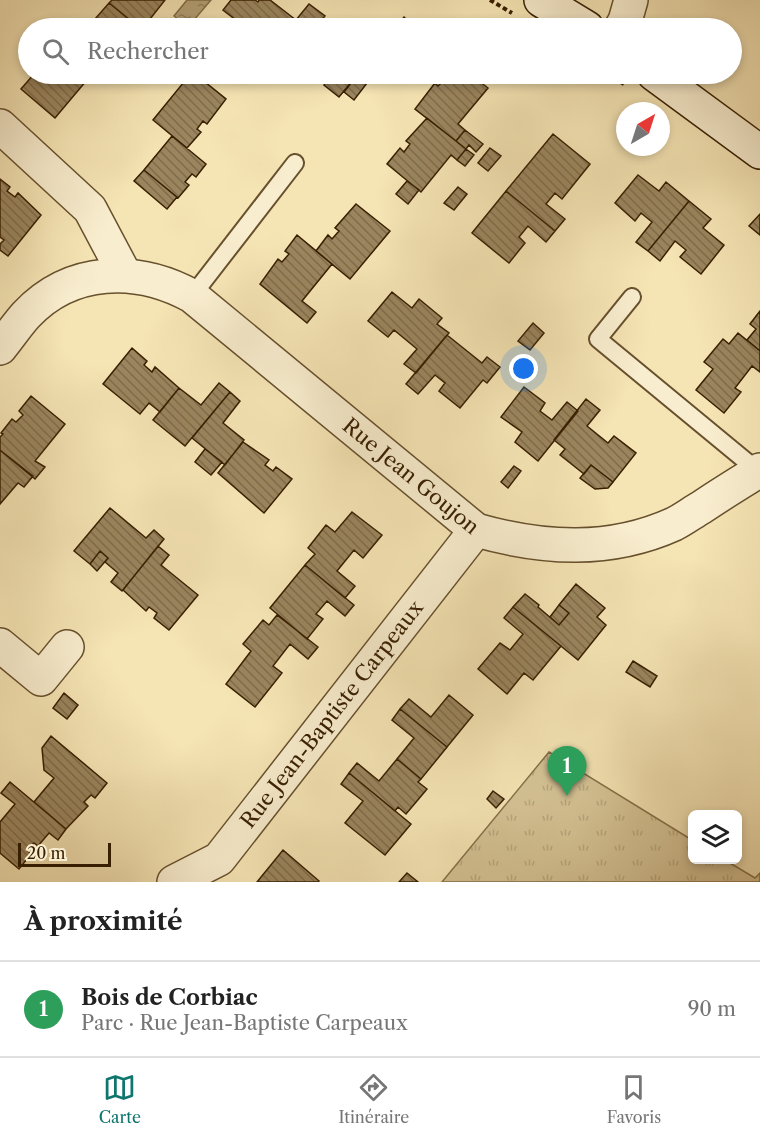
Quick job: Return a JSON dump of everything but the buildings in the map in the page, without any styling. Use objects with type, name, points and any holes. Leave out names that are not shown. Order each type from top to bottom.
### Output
[{"type":"street","points":[[542,0],[571,18]]},
{"type":"street","points":[[626,18],[631,0]]},
{"type":"street","points":[[668,84],[760,152]]},
{"type":"street","points":[[0,126],[90,209],[125,275]]},
{"type":"street","name":"Rue Jean Goujon","points":[[0,348],[26,315],[43,300],[82,280],[125,275],[160,281],[192,296],[477,530],[511,540],[546,545],[582,546],[646,535],[676,523],[759,471]]},
{"type":"street","name":"Rue Jean-Baptiste Carpeaux","points":[[174,882],[219,859],[477,530]]},
{"type":"street","points":[[0,645],[41,679],[67,647]]},
{"type":"lane","points":[[192,296],[295,163]]},
{"type":"lane","points":[[632,297],[598,339],[759,471]]},
{"type":"green space","points":[[549,752],[688,838],[688,864],[732,864],[755,878],[760,873],[760,882],[442,882]]},
{"type":"water","points":[[187,0],[211,0],[196,18],[174,16]]},
{"type":"place","name":"Bois de Corbiac","points":[[567,796]]}]
